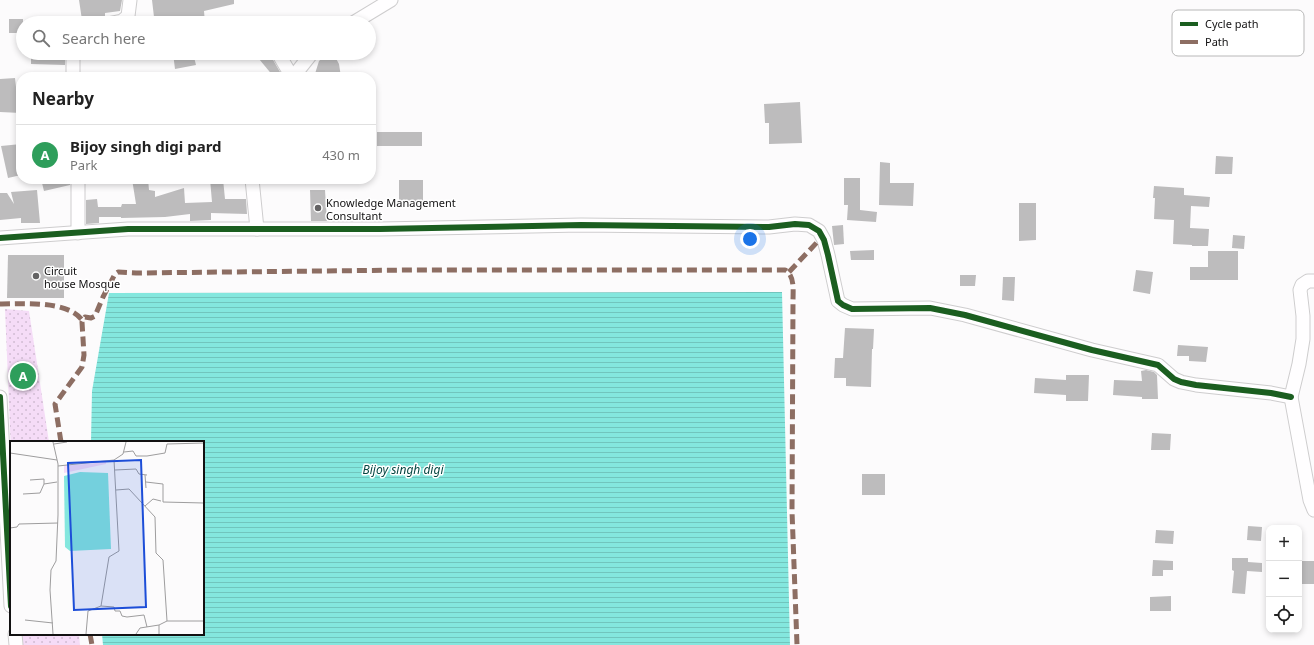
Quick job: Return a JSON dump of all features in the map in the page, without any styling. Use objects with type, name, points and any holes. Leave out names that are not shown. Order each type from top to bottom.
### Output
[{"type":"street","points":[[128,16],[130,0]]},
{"type":"street","points":[[365,16],[391,0]]},
{"type":"street","points":[[72,60],[73,72]]},
{"type":"street","points":[[282,60],[289,72]]},
{"type":"street","points":[[296,72],[306,60]]},
{"type":"street","points":[[78,184],[78,233]]},
{"type":"street","points":[[252,184],[257,229]]},
{"type":"street","points":[[0,238],[128,229],[380,229],[581,225],[809,225],[819,231],[824,240],[838,301],[852,309],[930,308],[965,315],[1092,350],[1158,365],[1174,379],[1181,382],[1271,393],[1291,397]]},
{"type":"street","points":[[1314,281],[1308,281],[1302,285],[1300,290],[1303,316],[1303,339],[1300,364],[1291,397],[1310,500],[1314,510]]},
{"type":"street","points":[[0,397],[10,587]]},
{"type":"street","points":[[15,635],[16,645]]},
{"type":"shaded area","points":[[5,309],[29,311],[49,441],[11,441]]},
{"type":"shaded area","points":[[21,635],[79,635],[80,645],[23,645]]},
{"type":"water","name":"Bijoy singh digi","points":[[782,292],[790,645],[103,645],[102,635],[204,635],[204,441],[91,441],[92,391],[109,293]]},
{"type":"building","points":[[79,0],[122,0],[120,11],[105,13],[105,16],[81,16]]},
{"type":"building","points":[[152,0],[234,0],[234,4],[204,11],[204,16],[154,16]]},
{"type":"building","points":[[9,19],[16,19],[16,33],[9,33]]},
{"type":"building","points":[[31,60],[65,60],[65,65],[31,64]]},
{"type":"building","points":[[174,60],[195,60],[196,65],[175,69]]},
{"type":"building","points":[[260,60],[273,60],[280,72],[270,72]]},
{"type":"building","points":[[337,60],[340,72],[316,72],[319,61]]},
{"type":"building","points":[[15,78],[16,113],[0,112],[0,79]]},
{"type":"building","points":[[800,102],[802,143],[769,144],[769,123],[765,123],[764,104]]},
{"type":"building","points":[[377,132],[422,132],[422,146],[377,146]]},
{"type":"building","points":[[16,144],[16,176],[8,178],[1,146]]},
{"type":"building","points":[[1216,156],[1233,157],[1232,174],[1215,174]]},
{"type":"building","points":[[880,162],[890,163],[890,183],[914,183],[913,206],[879,205]]},
{"type":"building","points":[[844,178],[860,178],[860,210],[877,212],[876,222],[847,220],[848,205],[844,205]]},
{"type":"building","points":[[399,180],[423,180],[423,206],[399,206]]},
{"type":"building","points":[[42,184],[70,184],[70,185],[44,191]]},
{"type":"building","points":[[133,184],[148,184],[149,190],[155,191],[155,197],[184,188],[185,203],[212,202],[210,184],[224,184],[225,199],[246,199],[247,214],[211,213],[211,220],[190,221],[190,214],[165,217],[99,217],[99,223],[86,224],[86,200],[97,199],[98,207],[121,207],[122,204],[136,204]]},
{"type":"building","points":[[1154,186],[1184,188],[1184,195],[1210,197],[1209,207],[1191,206],[1190,228],[1209,229],[1208,246],[1173,244],[1174,220],[1154,219]]},
{"type":"building","points":[[37,190],[40,223],[21,223],[21,218],[0,220],[0,193],[7,193],[14,204],[11,192]]},
{"type":"building","name":"Knowledge Management Consultant","points":[[310,190],[325,190],[327,221],[311,221]]},
{"type":"building","points":[[1019,203],[1036,203],[1036,240],[1019,241]]},
{"type":"building","points":[[843,225],[844,244],[834,245],[832,226]]},
{"type":"building","points":[[1233,235],[1245,236],[1244,249],[1232,248]]},
{"type":"building","points":[[874,250],[874,260],[851,260],[850,251]]},
{"type":"building","points":[[1208,251],[1238,251],[1238,280],[1190,280],[1190,267],[1208,267]]},
{"type":"building","name":"Circuit house Mosque","points":[[8,255],[64,255],[64,298],[7,298]]},
{"type":"building","points":[[1136,270],[1153,272],[1150,294],[1133,291]]},
{"type":"building","points":[[960,275],[976,275],[975,286],[960,286]]},
{"type":"building","points":[[1003,277],[1015,277],[1014,301],[1002,300]]},
{"type":"building","points":[[845,328],[874,329],[871,387],[846,386],[846,378],[834,378],[835,358],[843,358]]},
{"type":"building","points":[[1178,345],[1208,347],[1206,362],[1189,361],[1189,356],[1177,356]]},
{"type":"building","points":[[1146,370],[1154,372],[1157,375],[1158,399],[1142,399],[1142,397],[1113,395],[1114,380],[1142,381],[1141,371]]},
{"type":"building","points":[[1066,375],[1089,375],[1088,401],[1066,401],[1066,395],[1034,393],[1035,378],[1066,380]]},
{"type":"building","points":[[1152,433],[1171,434],[1170,450],[1151,450]]},
{"type":"building","points":[[862,474],[885,474],[885,495],[862,495]]},
{"type":"building","points":[[1248,526],[1262,527],[1261,541],[1247,540]]},
{"type":"building","points":[[1156,530],[1174,531],[1173,544],[1155,543]]},
{"type":"building","points":[[1232,558],[1248,558],[1248,562],[1262,563],[1262,572],[1247,571],[1245,594],[1232,593],[1234,571],[1232,570]]},
{"type":"building","points":[[1153,560],[1173,561],[1173,570],[1163,570],[1163,576],[1152,576]]},
{"type":"building","points":[[1302,561],[1314,561],[1314,584],[1302,584]]},
{"type":"building","points":[[1171,596],[1171,611],[1150,611],[1150,597]]},
{"type":"marked path","points":[[789,272],[822,237]]},
{"type":"marked path","points":[[61,441],[55,404],[82,367],[84,355],[82,322],[85,317],[91,318],[95,316],[115,274],[118,272],[785,270],[792,279],[793,288],[792,511],[797,645]]},
{"type":"marked path","points":[[0,304],[44,304],[56,306],[66,309],[82,320]]},
{"type":"marked path","points":[[90,635],[92,645]]},
{"type":"cycle path","points":[[0,238],[128,229],[380,229],[581,225],[769,227],[795,224],[809,225],[819,231],[824,240],[838,301],[852,309],[930,308],[965,315],[1092,350],[1158,365],[1174,379],[1181,382],[1271,393],[1291,397]]},
{"type":"cycle path","points":[[0,397],[10,587]]},
{"type":"place","name":"Knowledge Management Consultant","points":[[318,208]]},
{"type":"place","name":"Circuit house Mosque","points":[[36,276]]},
{"type":"place","name":"Bijoy singh digi pard","points":[[23,376]]}]
